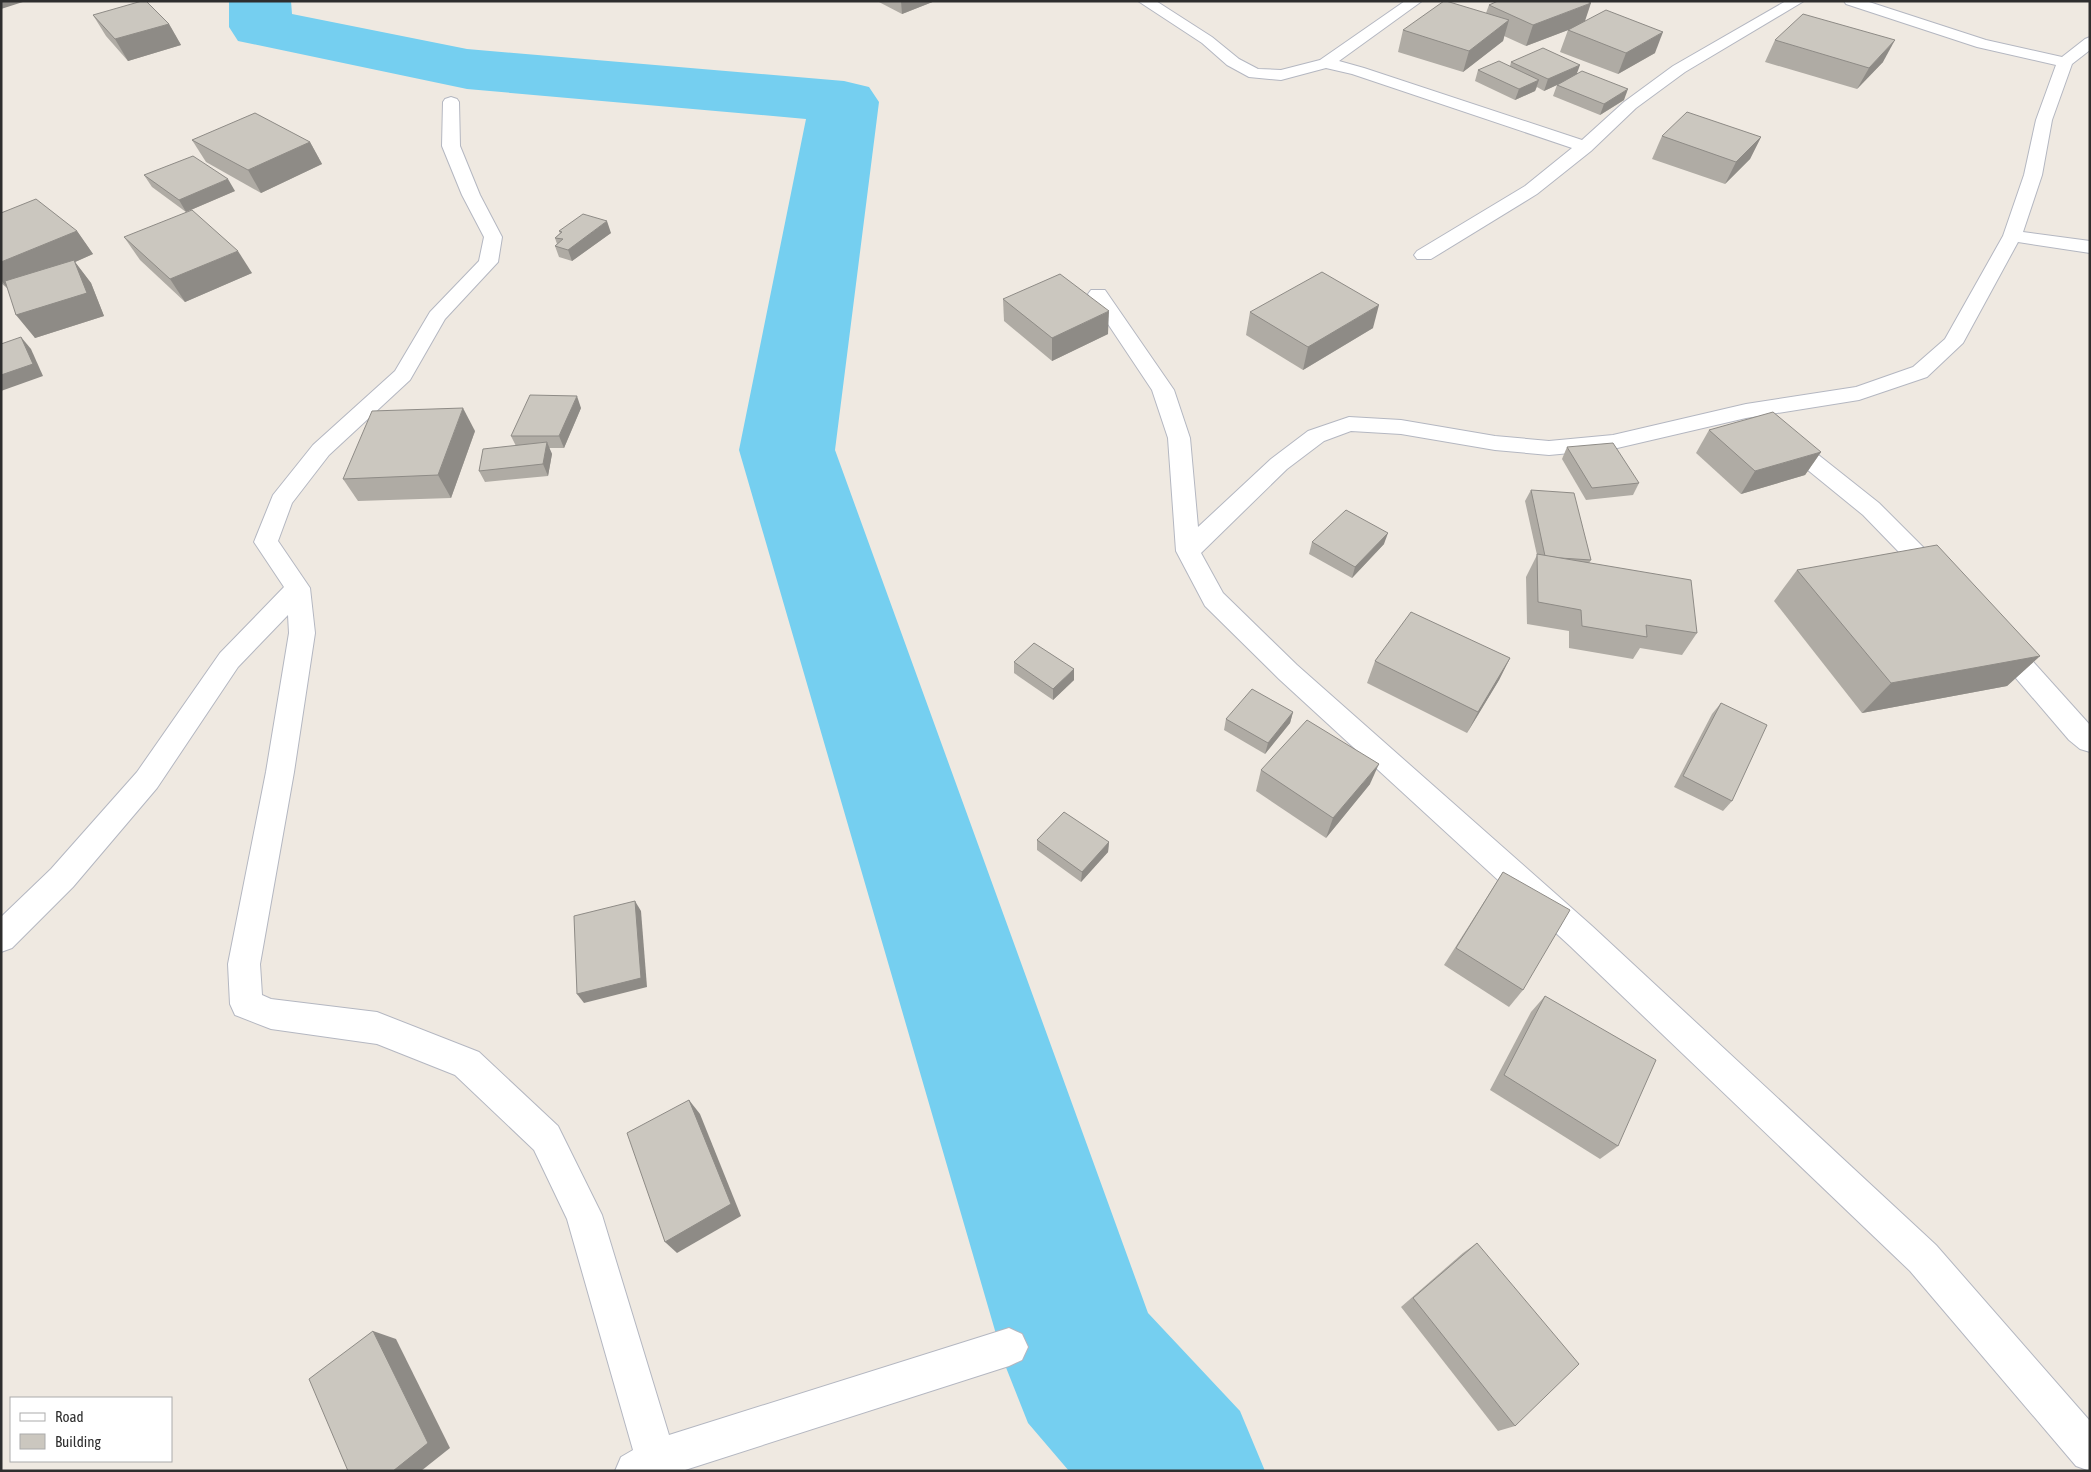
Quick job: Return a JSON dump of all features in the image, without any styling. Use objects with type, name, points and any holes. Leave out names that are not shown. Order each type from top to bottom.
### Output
[{"type":"street","points":[[1145,1],[1207,40],[1233,62],[1255,74],[1280,75],[1326,63],[1415,1]]},
{"type":"street","points":[[1424,255],[1531,190],[1585,146],[1630,105],[1680,69],[1797,1]]},
{"type":"street","points":[[1851,1],[1982,44],[2065,62]]},
{"type":"street","points":[[1188,551],[1279,464],[1316,436],[1349,424],[1401,427],[1495,443],[1549,448],[1613,442],[1746,412],[1859,393],[1920,372],[1953,343],[2012,236],[2033,175],[2044,120],[2065,62],[2090,42]]},
{"type":"street","points":[[1326,63],[1358,71],[1585,146]]},
{"type":"street","points":[[451,102],[451,146],[471,195],[493,237],[488,262],[437,316],[403,375],[321,450],[281,501],[266,542],[298,588],[302,633],[280,772],[244,964],[246,1004],[271,1014],[377,1028],[468,1063],[546,1138],[584,1215],[645,1465],[1009,1347]]},
{"type":"street","points":[[2012,236],[2090,248]]},
{"type":"street","points":[[1098,294],[1163,390],[1179,438],[1188,551],[1214,599],[1288,672],[1581,936],[1923,1258],[2090,1452]]},
{"type":"street","points":[[1746,412],[1818,465],[1870,509],[1957,596]]},
{"type":"street","points":[[1,938],[62,878],[147,780],[229,660],[298,588]]},
{"type":"street","points":[[1984,623],[2079,732],[2090,741]]},
{"type":"building","points":[[146,1],[169,24],[115,39],[93,15]]},
{"type":"building","points":[[1444,1],[1509,20],[1469,51],[1403,30]]},
{"type":"building","points":[[1498,1],[1587,1],[1591,3],[1533,25],[1489,5]]},
{"type":"building","points":[[1606,10],[1663,32],[1626,53],[1568,30]]},
{"type":"building","points":[[1803,14],[1895,40],[1869,68],[1775,40]]},
{"type":"building","points":[[1543,48],[1580,65],[1548,79],[1511,62]]},
{"type":"building","points":[[1499,61],[1539,80],[1519,89],[1478,70]]},
{"type":"building","points":[[1582,71],[1628,89],[1604,104],[1557,85]]},
{"type":"building","points":[[1687,112],[1761,137],[1736,162],[1662,136]]},
{"type":"building","points":[[255,113],[310,142],[248,170],[192,140]]},
{"type":"building","points":[[193,156],[228,179],[179,200],[144,175]]},
{"type":"building","points":[[36,199],[77,231],[1,262],[1,213]]},
{"type":"building","points":[[192,210],[238,251],[170,279],[124,237]]},
{"type":"building","points":[[583,214],[607,221],[568,250],[555,246],[563,239],[555,238],[562,232],[559,231]]},
{"type":"building","points":[[74,260],[87,293],[16,315],[5,281]]},
{"type":"building","points":[[1322,272],[1379,305],[1308,347],[1250,312]]},
{"type":"building","points":[[1060,274],[1109,311],[1052,338],[1003,299]]},
{"type":"building","points":[[21,337],[33,364],[1,375],[1,344]]},
{"type":"building","points":[[530,395],[577,396],[559,436],[511,436]]},
{"type":"building","points":[[463,408],[438,475],[343,479],[372,411]]},
{"type":"building","points":[[1773,412],[1821,452],[1755,471],[1709,430]]},
{"type":"building","points":[[547,442],[543,464],[479,471],[483,449]]},
{"type":"building","points":[[1613,443],[1639,483],[1592,488],[1567,447]]},
{"type":"building","points":[[1531,490],[1574,493],[1591,560],[1545,556]]},
{"type":"building","points":[[1346,510],[1388,533],[1355,567],[1312,542]]},
{"type":"building","points":[[1937,545],[2040,656],[1891,683],[1797,570]]},
{"type":"building","points":[[1537,554],[1691,580],[1697,633],[1646,625],[1647,637],[1582,626],[1581,610],[1538,602]]},
{"type":"building","points":[[1411,612],[1510,658],[1478,712],[1375,661]]},
{"type":"building","points":[[1034,643],[1074,669],[1053,689],[1014,662]]},
{"type":"building","points":[[1252,689],[1293,712],[1268,743],[1226,719]]},
{"type":"building","points":[[1721,703],[1767,725],[1732,801],[1683,776]]},
{"type":"building","points":[[1307,720],[1379,764],[1333,818],[1261,770]]},
{"type":"building","points":[[1064,812],[1109,842],[1082,872],[1037,840]]},
{"type":"building","points":[[1503,872],[1570,910],[1523,990],[1456,948]]},
{"type":"building","points":[[635,901],[641,978],[577,994],[574,916]]},
{"type":"building","points":[[1545,996],[1656,1060],[1618,1146],[1504,1075]]},
{"type":"building","points":[[689,1100],[731,1204],[665,1242],[627,1133]]},
{"type":"building","points":[[1477,1243],[1579,1364],[1515,1426],[1413,1298]]},
{"type":"building","points":[[373,1331],[428,1443],[393,1471],[348,1471],[309,1379]]},
{"type":"waterway","points":[[260,1],[261,27],[467,69],[844,102],[787,450],[1086,1365],[1180,1471]]}]
